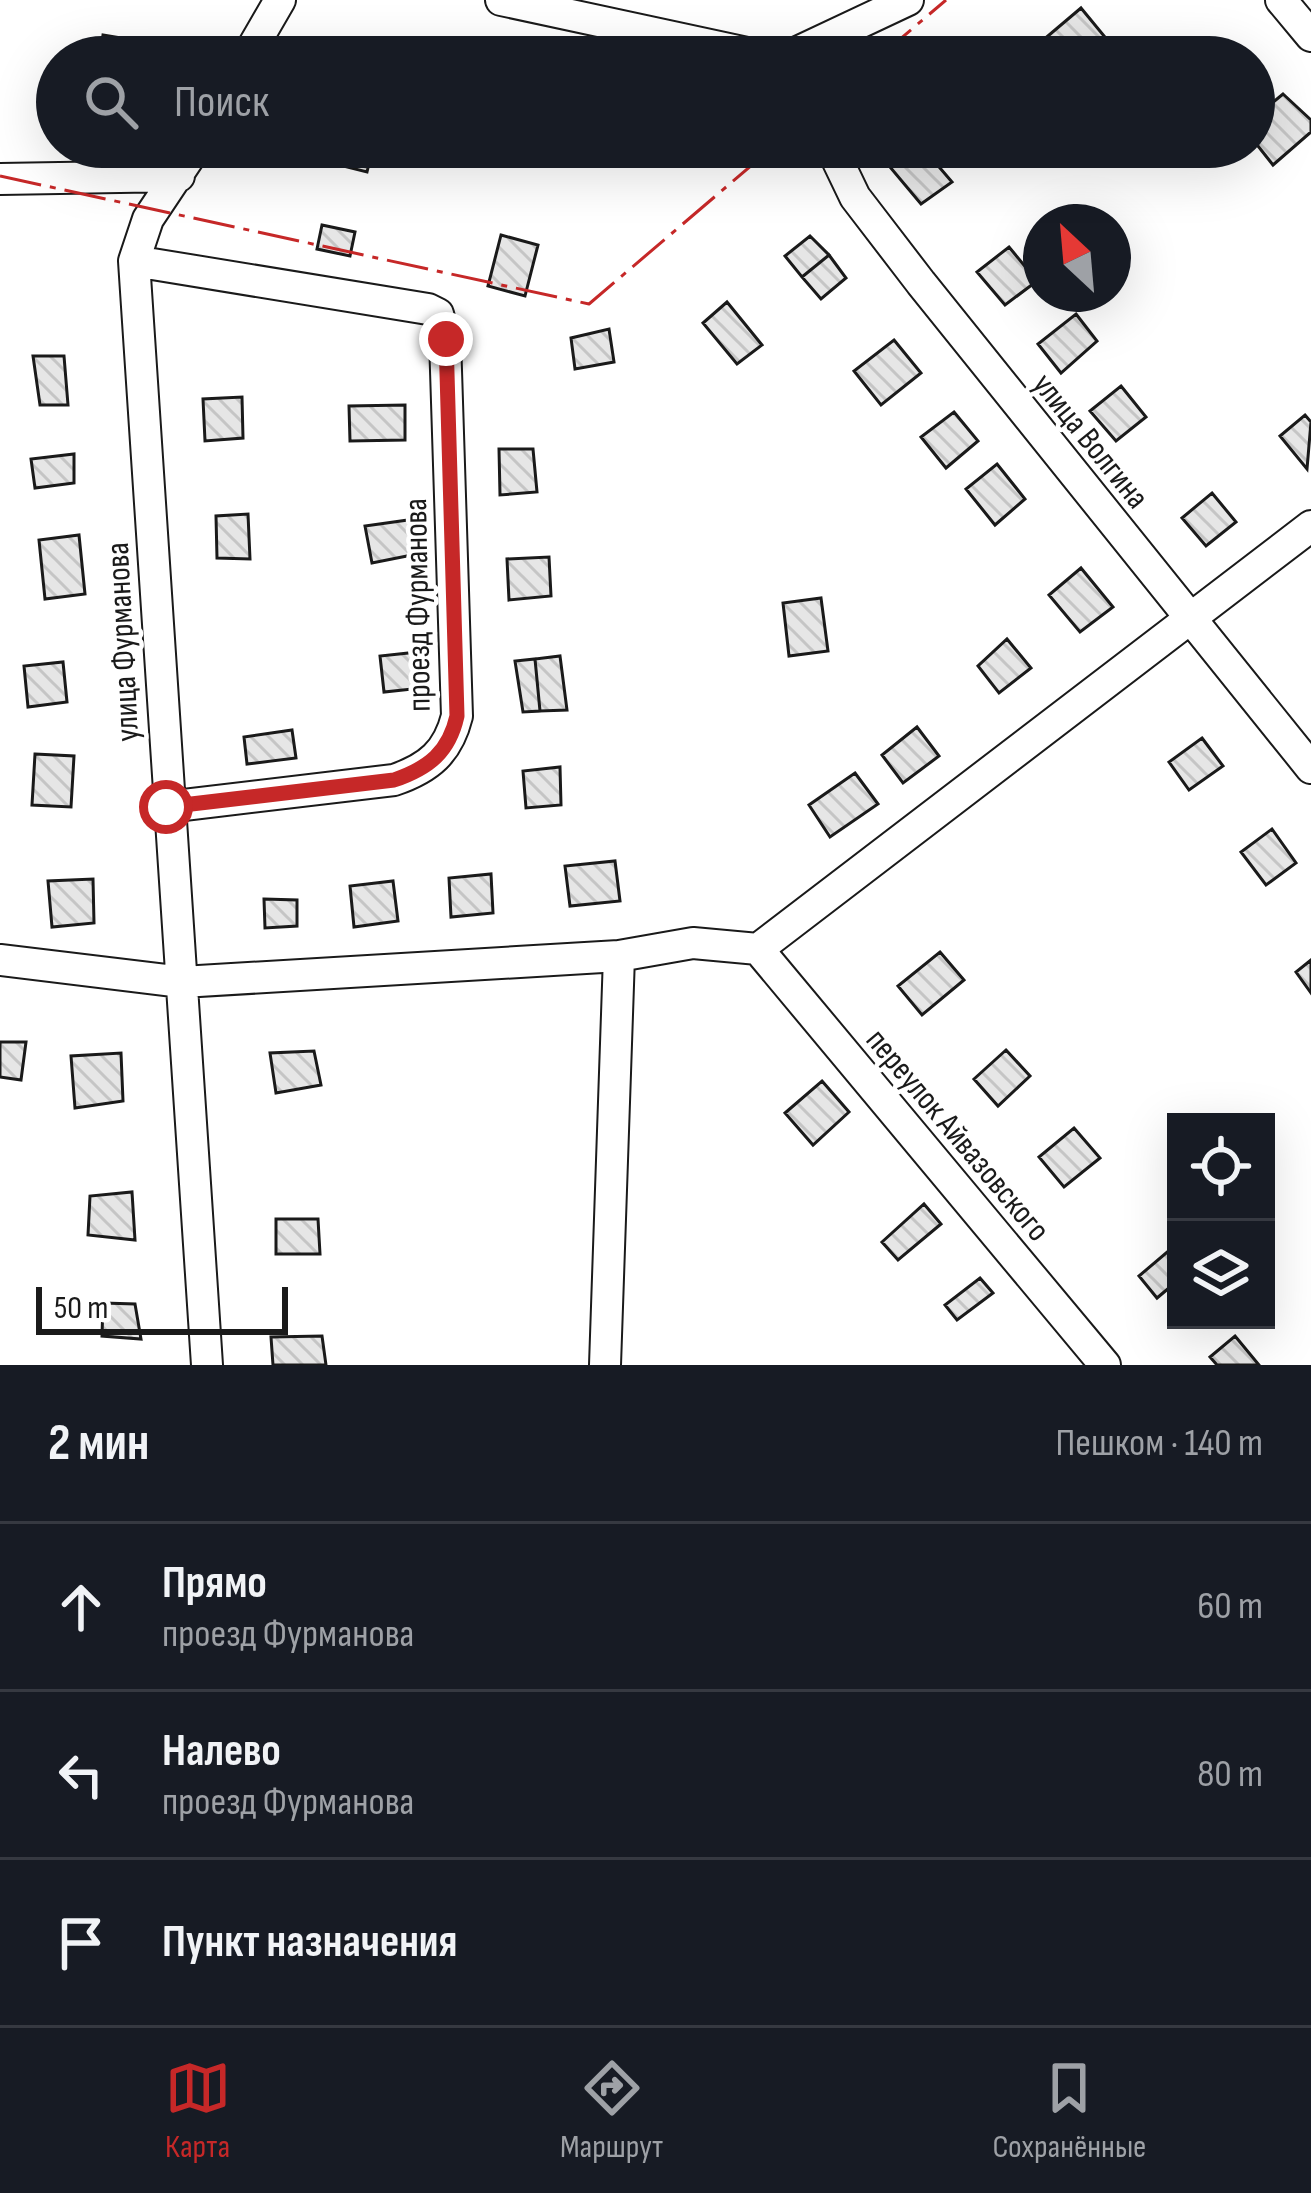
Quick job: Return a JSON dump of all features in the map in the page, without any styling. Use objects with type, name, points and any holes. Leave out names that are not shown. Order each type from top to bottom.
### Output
[{"type":"street","points":[[259,36],[280,0]]},
{"type":"street","points":[[501,0],[668,36]]},
{"type":"street","points":[[832,36],[908,0]]},
{"type":"street","points":[[1281,0],[1311,36]]},
{"type":"street","name":"улица Фурманова","points":[[184,168],[148,219],[134,261],[166,807],[207,1365]]},
{"type":"street","name":"улица Волгина","points":[[843,168],[868,214],[1311,768]]},
{"type":"street","points":[[0,179],[179,176]]},
{"type":"street","name":"проезд Фурманова","points":[[134,261],[438,314],[446,339],[457,716],[451,740],[418,772],[394,780],[166,807]]},
{"type":"street","points":[[0,960],[182,982],[619,956],[693,943],[758,949],[1192,622],[1311,526]]},
{"type":"street","name":"переулок Айвазовского","points":[[758,949],[1105,1365]]},
{"type":"street","points":[[605,1365],[619,956]]},
{"type":"building","points":[[1081,8],[1104,36],[1048,36]]},
{"type":"building","points":[[1283,94],[1311,120],[1311,132],[1275,163],[1275,101]]},
{"type":"building","points":[[891,168],[940,168],[952,182],[921,204]]},
{"type":"building","points":[[322,225],[355,232],[350,256],[317,249]]},
{"type":"building","points":[[501,235],[538,245],[525,296],[488,286]]},
{"type":"building","points":[[810,236],[829,255],[802,277],[785,256]]},
{"type":"building","points":[[1009,247],[1023,264],[1023,292],[1005,305],[977,272]]},
{"type":"building","points":[[829,255],[846,278],[821,299],[802,277]]},
{"type":"building","points":[[727,302],[762,345],[737,364],[703,323]]},
{"type":"building","points":[[1076,314],[1097,341],[1061,373],[1038,344]]},
{"type":"building","points":[[609,329],[614,362],[575,369],[571,338]]},
{"type":"building","points":[[894,340],[921,373],[881,405],[854,371]]},
{"type":"building","points":[[33,356],[64,356],[68,405],[40,405]]},
{"type":"building","points":[[1121,386],[1146,417],[1116,441],[1090,411]]},
{"type":"building","points":[[242,397],[243,438],[205,441],[203,399]]},
{"type":"building","points":[[405,405],[405,440],[350,441],[349,406]]},
{"type":"building","points":[[954,412],[978,441],[946,468],[921,437]]},
{"type":"building","points":[[1305,415],[1311,422],[1307,469],[1280,436]]},
{"type":"building","points":[[499,449],[533,449],[537,492],[500,495]]},
{"type":"building","points":[[74,454],[74,483],[35,488],[31,459]]},
{"type":"building","points":[[997,464],[1025,499],[995,525],[966,489]]},
{"type":"building","points":[[1212,493],[1236,522],[1206,546],[1182,518]]},
{"type":"building","points":[[248,514],[250,559],[217,558],[216,516]]},
{"type":"building","points":[[408,520],[412,555],[372,563],[365,526]]},
{"type":"building","points":[[79,535],[85,594],[45,599],[39,540]]},
{"type":"building","points":[[549,557],[551,596],[509,600],[507,559]]},
{"type":"building","points":[[1081,568],[1113,607],[1080,632],[1049,595]]},
{"type":"building","points":[[821,598],[828,651],[789,656],[783,603]]},
{"type":"building","points":[[1007,639],[1031,668],[999,693],[978,666]]},
{"type":"building","points":[[418,652],[422,688],[384,692],[380,656]]},
{"type":"building","points":[[560,656],[567,710],[540,711],[535,659]]},
{"type":"building","points":[[535,659],[540,711],[523,712],[515,661]]},
{"type":"building","points":[[63,662],[67,702],[28,707],[24,666]]},
{"type":"building","points":[[917,727],[939,756],[903,783],[882,755]]},
{"type":"building","points":[[292,730],[296,758],[247,764],[244,737]]},
{"type":"building","points":[[1202,738],[1223,766],[1189,790],[1169,762]]},
{"type":"building","points":[[35,754],[74,756],[71,807],[32,805]]},
{"type":"building","points":[[560,767],[561,805],[526,808],[523,771]]},
{"type":"building","points":[[855,773],[878,804],[830,837],[809,805]]},
{"type":"building","points":[[1272,829],[1296,863],[1266,885],[1241,852]]},
{"type":"building","points":[[615,861],[620,901],[570,906],[565,866]]},
{"type":"building","points":[[491,874],[493,913],[451,917],[449,878]]},
{"type":"building","points":[[93,879],[94,923],[52,927],[48,881]]},
{"type":"building","points":[[393,881],[398,921],[354,927],[350,886]]},
{"type":"building","points":[[264,899],[297,900],[297,926],[265,928]]},
{"type":"building","points":[[940,952],[964,980],[922,1015],[898,986]]},
{"type":"building","points":[[1311,960],[1311,993],[1296,972]]},
{"type":"building","points":[[0,1042],[26,1042],[21,1080],[0,1077]]},
{"type":"building","points":[[1006,1050],[1030,1076],[998,1106],[974,1079]]},
{"type":"building","points":[[314,1051],[321,1085],[276,1093],[270,1053]]},
{"type":"building","points":[[121,1053],[123,1101],[75,1108],[71,1056]]},
{"type":"building","points":[[822,1081],[849,1112],[813,1145],[785,1113]]},
{"type":"building","points":[[1074,1128],[1100,1158],[1064,1187],[1039,1157]]},
{"type":"building","points":[[132,1192],[135,1240],[88,1235],[90,1196]]},
{"type":"building","points":[[924,1204],[941,1224],[898,1260],[882,1242]]},
{"type":"building","points":[[276,1219],[318,1219],[320,1254],[276,1254]]},
{"type":"building","points":[[1167,1252],[1167,1290],[1157,1298],[1139,1276]]},
{"type":"building","points":[[980,1278],[993,1293],[957,1320],[945,1305]]},
{"type":"building","points":[[103,1303],[135,1304],[141,1339],[102,1336]]},
{"type":"building","points":[[322,1336],[326,1365],[273,1365],[271,1337]]},
{"type":"building","points":[[1235,1336],[1259,1365],[1217,1365],[1210,1357]]},
{"type":"power","points":[[904,36],[946,0]]},
{"type":"power","points":[[0,176],[589,304],[748,168]]},
{"type":"route","points":[[166,807],[394,780],[418,772],[451,740],[457,716],[446,339]]}]
